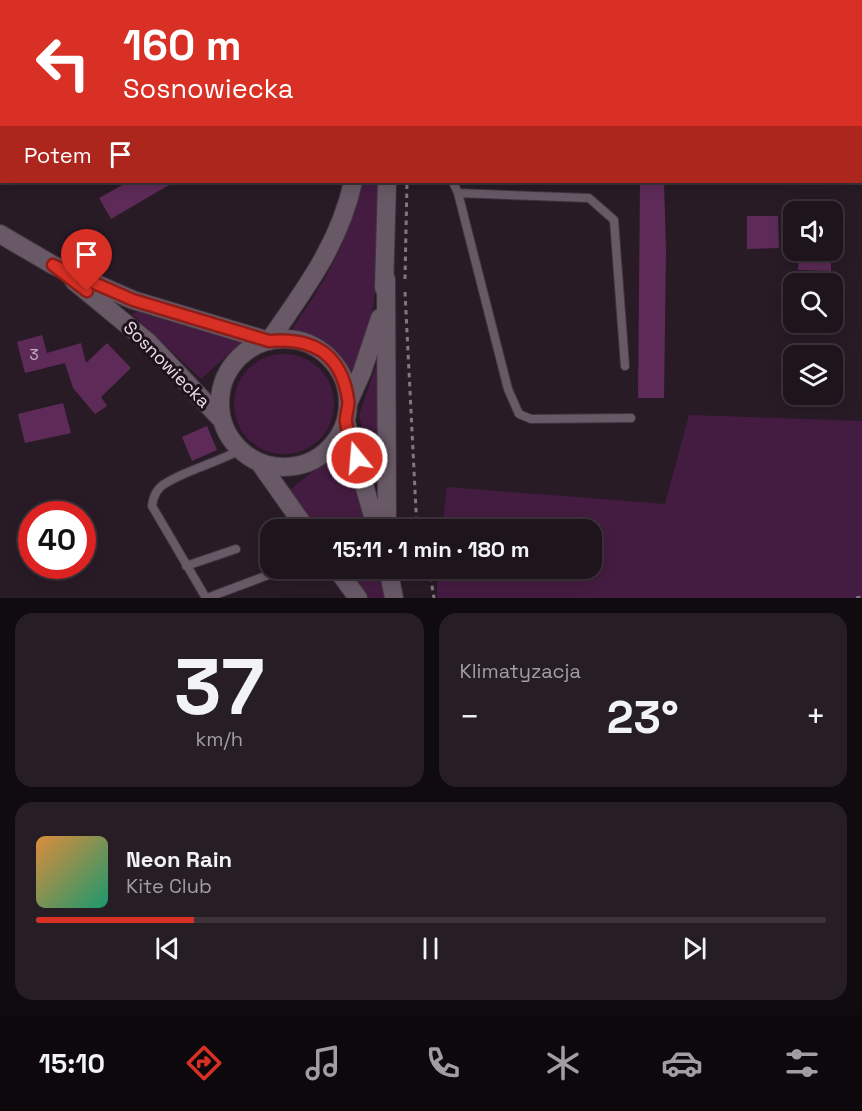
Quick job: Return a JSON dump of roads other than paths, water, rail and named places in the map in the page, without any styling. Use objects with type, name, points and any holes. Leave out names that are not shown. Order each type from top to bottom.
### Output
[{"type":"street","points":[[269,341],[312,280],[329,250],[348,204],[352,183]]},
{"type":"street","points":[[387,183],[387,519]]},
{"type":"street","name":"Sosnowiecka","points":[[0,234],[53,265],[133,300],[269,341]]},
{"type":"street","name":"Sosnowiecka","points":[[53,265],[148,342],[222,420]]},
{"type":"street","points":[[349,401],[379,326],[386,279]]},
{"type":"street","name":"Sosnowiecka","points":[[290,339],[310,344],[328,356],[341,373],[349,401],[346,422],[338,438],[327,452],[312,462],[294,467],[276,467],[259,462],[240,450],[229,436],[222,420],[220,403],[229,371],[240,357],[253,347],[269,341],[290,339]]},
{"type":"street","name":"Sosnowiecka","points":[[346,422],[374,519]]},
{"type":"street","name":"Sosnowiecka","points":[[259,462],[299,519]]},
{"type":"street","points":[[344,579],[358,598]]},
{"type":"street","points":[[390,579],[394,598]]},
{"type":"lane","points":[[453,183],[508,389],[519,414],[531,419],[631,418]]},
{"type":"lane","points":[[458,194],[589,198],[614,219],[625,366]]},
{"type":"lane","points":[[240,450],[164,483],[153,496],[152,506],[207,598],[260,578]]},
{"type":"lane","points":[[186,566],[236,549]]}]
